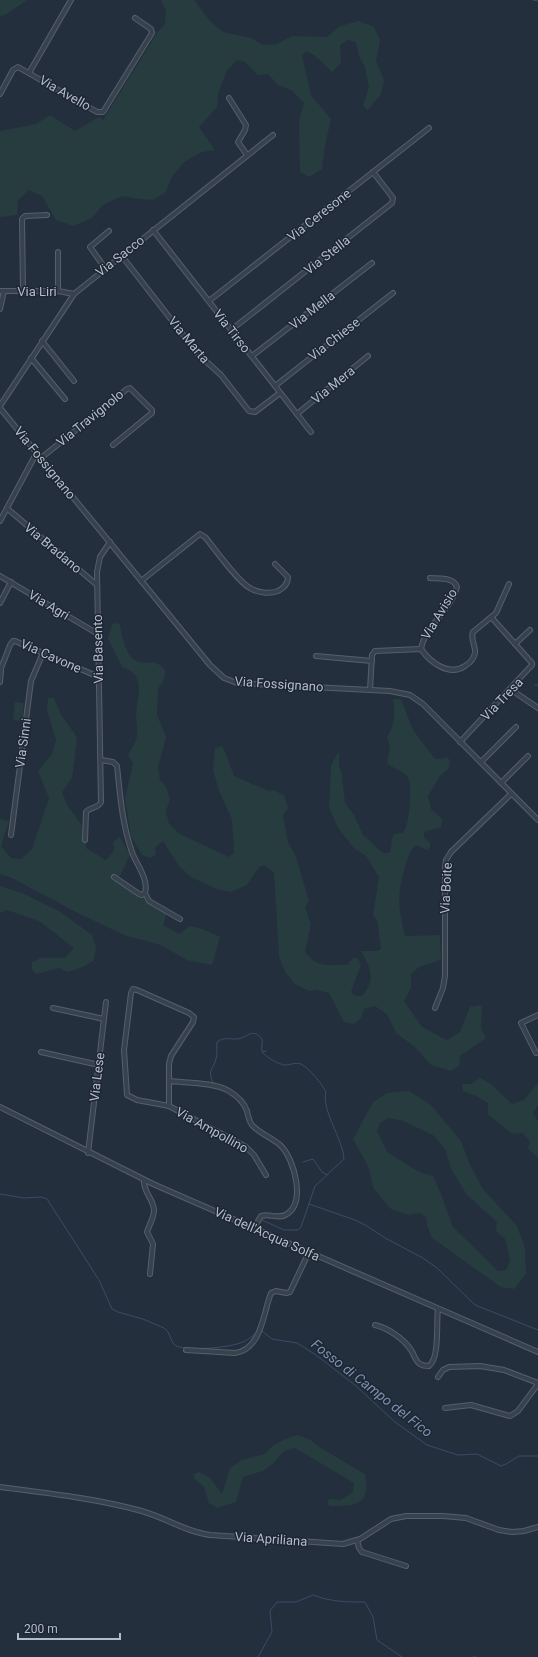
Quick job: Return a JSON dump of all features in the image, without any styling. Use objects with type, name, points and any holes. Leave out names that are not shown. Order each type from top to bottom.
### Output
[{"type":"street","points":[[29,73],[71,0]]},
{"type":"street","name":"Via Avello","points":[[0,94],[15,68],[19,67],[96,111],[103,112],[152,33],[151,28],[135,18]]},
{"type":"street","points":[[229,98],[246,124],[245,130],[238,142],[247,155]]},
{"type":"street","name":"Via Ceresone","points":[[209,301],[429,128]]},
{"type":"street","name":"Via Sacco","points":[[0,407],[74,294],[273,135]]},
{"type":"street","name":"Via Stella","points":[[231,330],[392,203],[392,196],[373,172]]},
{"type":"street","points":[[23,291],[22,218],[25,216],[46,215]]},
{"type":"street","name":"Via Tirso","points":[[153,230],[311,432]]},
{"type":"street","points":[[105,268],[90,246],[109,231]]},
{"type":"street","points":[[58,252],[58,291]]},
{"type":"street","name":"Via Marta","points":[[121,255],[198,354],[221,375],[250,412],[255,412],[280,393]]},
{"type":"street","name":"Via Mella","points":[[252,356],[372,263]]},
{"type":"street","points":[[0,309],[2,291]]},
{"type":"street","name":"Via Liri","points":[[2,291],[58,291],[74,294]]},
{"type":"street","name":"Via Chiese","points":[[275,386],[393,292]]},
{"type":"street","points":[[42,341],[74,381]]},
{"type":"street","name":"Via Mera","points":[[297,414],[368,356]]},
{"type":"street","points":[[31,358],[65,399]]},
{"type":"street","name":"Via Travignolo","points":[[41,458],[130,388],[152,412],[113,445]]},
{"type":"street","name":"Via Fossignano","points":[[0,407],[220,676],[228,680],[243,683],[396,691],[411,696],[423,704],[538,820]]},
{"type":"street","points":[[0,522],[37,452]]},
{"type":"street","name":"Via Bradano","points":[[8,510],[97,585]]},
{"type":"street","points":[[141,581],[200,534],[206,537],[244,584],[253,590],[273,592],[286,584],[288,576],[275,564]]},
{"type":"street","name":"Via Basento","points":[[85,840],[86,813],[88,809],[99,805],[101,802],[96,572],[98,561],[110,542]]},
{"type":"street","name":"Via Agri","points":[[0,576],[98,634]]},
{"type":"street","name":"Via Avisio","points":[[421,649],[424,638],[442,614],[457,588],[456,584],[452,580],[430,578]]},
{"type":"street","points":[[0,603],[11,582]]},
{"type":"street","name":"Via Avisio","points":[[421,649],[435,664],[448,669],[460,669],[469,663],[475,654],[472,636],[473,632],[492,618],[499,609],[509,584]]},
{"type":"street","name":"Via Tresa","points":[[460,742],[530,668],[532,664],[492,618]]},
{"type":"street","points":[[515,644],[530,630]]},
{"type":"street","name":"Via Cavone","points":[[1,671],[11,642],[17,641],[99,678]]},
{"type":"street","name":"Via Avisio","points":[[372,661],[372,654],[375,651],[421,649]]},
{"type":"street","name":"Via Sinni","points":[[11,835],[31,683],[34,672],[43,653]]},
{"type":"street","points":[[316,656],[372,661],[370,690]]},
{"type":"street","points":[[0,682],[1,671]]},
{"type":"street","points":[[510,689],[538,708]]},
{"type":"street","points":[[480,762],[516,727]]},
{"type":"street","points":[[501,783],[528,756]]},
{"type":"street","points":[[101,760],[113,762],[117,766],[126,834],[133,856],[145,881],[144,892],[149,901],[180,919]]},
{"type":"street","name":"Via Boite","points":[[435,1008],[444,986],[445,976],[446,860],[451,852],[512,794]]},
{"type":"street","points":[[114,877],[139,894],[143,895],[144,892]]},
{"type":"street","name":"Via Ampollino","points":[[169,1106],[169,1064],[171,1056],[193,1022],[194,1017],[189,1013],[133,989],[131,993],[124,1050],[126,1093],[128,1096],[133,1099],[169,1106],[248,1149],[254,1155],[266,1175]]},
{"type":"street","name":"Via Lese","points":[[88,1153],[106,1002]]},
{"type":"street","points":[[53,1008],[104,1019]]},
{"type":"street","points":[[536,1053],[521,1023],[538,1015]]},
{"type":"street","points":[[41,1052],[99,1065]]},
{"type":"street","name":"Via Ampollino","points":[[169,1081],[214,1086],[228,1091],[244,1104],[252,1125],[280,1145],[286,1152],[298,1186],[297,1196],[293,1207],[289,1213],[284,1216],[261,1216],[254,1228]]},
{"type":"street","name":"Via dell'Acqua Solfa","points":[[0,1107],[88,1153],[144,1180],[538,1352]]},
{"type":"street","points":[[144,1180],[144,1188],[151,1200],[154,1210],[147,1232],[153,1244],[150,1274]]},
{"type":"street","points":[[186,1350],[235,1353],[248,1347],[254,1341],[260,1330],[271,1293],[276,1291],[286,1293],[290,1292],[309,1252]]},
{"type":"street","points":[[374,1325],[383,1328],[402,1340],[411,1349],[418,1363],[428,1366],[435,1358],[438,1308]]},
{"type":"street","points":[[438,1377],[448,1368],[475,1366],[501,1369],[538,1383],[518,1411],[510,1416],[471,1405],[445,1408]]},
{"type":"street","name":"Via Apriliana","points":[[0,1487],[85,1499],[133,1508],[156,1515],[188,1530],[206,1534],[335,1544],[357,1540],[388,1520],[406,1516],[443,1516],[466,1518],[499,1530],[512,1532],[524,1531],[538,1527]]},
{"type":"street","points":[[357,1540],[358,1548],[363,1552],[406,1566]]},
{"type":"green space","points":[[0,0],[27,0],[5,15],[0,16]]},
{"type":"green space","points":[[161,0],[194,0],[210,21],[223,32],[251,38],[263,45],[277,44],[292,36],[327,37],[340,26],[359,21],[374,27],[380,40],[376,61],[384,80],[381,94],[368,110],[363,106],[369,87],[365,67],[359,56],[356,42],[348,40],[340,45],[341,63],[332,72],[314,55],[306,51],[302,55],[311,95],[331,119],[325,145],[322,169],[309,177],[300,172],[299,121],[304,103],[291,90],[278,85],[268,74],[258,75],[245,62],[237,60],[227,70],[218,94],[217,107],[199,127],[215,150],[202,152],[184,162],[171,178],[166,192],[153,200],[122,196],[103,205],[92,218],[74,226],[56,220],[42,196],[29,190],[18,200],[17,215],[0,217],[0,131],[36,124],[50,115],[75,131],[99,117],[103,120],[157,33],[165,24],[166,11]]},
{"type":"green space","points":[[116,623],[120,624],[125,646],[131,657],[139,662],[152,662],[158,664],[165,670],[164,679],[158,689],[157,715],[166,737],[158,768],[160,780],[166,787],[170,799],[166,811],[169,824],[180,834],[229,857],[232,855],[234,852],[232,820],[218,788],[213,769],[215,748],[222,746],[234,776],[269,791],[273,790],[284,795],[288,808],[283,815],[288,843],[295,854],[309,901],[305,907],[311,924],[305,952],[314,961],[329,965],[347,965],[353,958],[358,958],[361,965],[351,992],[354,995],[362,996],[367,990],[371,979],[369,968],[361,951],[377,951],[381,949],[377,920],[373,915],[379,877],[366,856],[354,848],[338,828],[329,807],[331,765],[339,751],[339,765],[342,775],[345,803],[354,815],[363,835],[383,853],[389,853],[394,834],[403,833],[406,828],[410,796],[410,784],[405,774],[387,763],[390,746],[387,737],[392,728],[394,719],[393,699],[401,699],[413,730],[435,759],[443,759],[446,757],[450,760],[449,768],[440,776],[428,796],[431,809],[442,819],[441,827],[424,832],[424,838],[430,842],[430,848],[427,850],[416,845],[410,852],[402,876],[399,901],[405,936],[440,935],[441,960],[419,967],[411,974],[411,988],[404,1001],[422,1027],[447,1040],[460,1032],[470,1007],[482,1005],[481,1028],[486,1038],[460,1056],[459,1066],[451,1071],[431,1065],[415,1047],[396,1033],[387,1014],[375,1006],[364,1009],[361,1018],[354,1024],[344,1022],[329,993],[316,990],[309,991],[295,984],[285,972],[279,956],[274,873],[265,865],[259,867],[247,885],[231,892],[216,889],[191,877],[179,866],[163,841],[155,848],[156,854],[150,858],[142,855],[131,836],[125,799],[133,763],[128,755],[137,736],[136,714],[139,686],[135,675],[122,667],[108,638],[112,625]]},
{"type":"green space","points":[[48,698],[54,698],[61,715],[77,737],[72,778],[62,792],[67,805],[86,831],[86,848],[106,860],[114,851],[113,842],[120,837],[130,855],[117,882],[167,913],[163,925],[179,934],[190,926],[203,929],[220,937],[212,965],[187,960],[161,945],[124,935],[76,912],[12,878],[0,874],[0,819],[9,821],[1,846],[11,858],[21,859],[32,849],[49,798],[38,771],[52,754],[56,740],[47,710]]},
{"type":"green space","points":[[15,702],[24,703],[22,721],[13,720]]},
{"type":"green space","points":[[0,886],[22,893],[59,911],[92,935],[96,946],[94,960],[85,966],[68,972],[59,968],[36,974],[32,970],[32,962],[41,958],[64,958],[74,948],[39,921],[7,910],[0,913]]},
{"type":"green space","points":[[480,1078],[491,1084],[512,1104],[524,1100],[538,1083],[538,1105],[533,1113],[538,1121],[538,1158],[528,1149],[530,1142],[523,1133],[512,1134],[488,1114],[488,1103],[463,1091],[462,1084],[471,1084]]},
{"type":"green space","points":[[409,1091],[431,1105],[461,1141],[470,1165],[483,1189],[517,1226],[525,1248],[526,1274],[514,1289],[501,1287],[432,1238],[427,1225],[426,1217],[420,1213],[408,1215],[391,1209],[374,1189],[368,1166],[353,1139],[373,1102],[387,1093]],"holes":[[[389,1118],[403,1121],[433,1135],[445,1149],[451,1169],[467,1195],[497,1222],[496,1231],[505,1239],[510,1260],[506,1270],[498,1271],[453,1227],[433,1176],[419,1172],[387,1152],[377,1131],[380,1123]]]},
{"type":"green space","points":[[297,1435],[311,1440],[319,1447],[365,1474],[366,1493],[363,1499],[353,1505],[329,1506],[329,1499],[341,1500],[353,1492],[354,1483],[295,1448],[283,1452],[274,1463],[264,1470],[243,1477],[236,1502],[217,1508],[209,1503],[204,1487],[194,1478],[194,1474],[199,1472],[210,1478],[222,1494],[230,1468],[242,1460],[265,1454],[275,1444]]},
{"type":"waterway","points":[[533,0],[538,1]]},
{"type":"waterway","points":[[213,1083],[211,1079],[211,1070],[217,1057],[217,1042],[224,1039],[240,1038],[252,1033],[258,1035],[262,1039],[262,1051],[265,1055],[283,1065],[297,1063],[301,1064],[315,1076],[326,1092],[325,1099],[329,1116],[343,1151],[344,1159],[315,1186],[301,1227],[298,1230],[284,1230],[262,1220]]},
{"type":"waterway","points":[[303,1162],[313,1159],[322,1172],[328,1175]]},
{"type":"waterway","name":"Fosso di Campo del Fico","points":[[0,1194],[24,1198],[41,1197],[47,1199],[99,1280],[112,1309],[143,1319],[164,1328],[176,1346],[182,1348],[200,1349],[229,1346],[245,1341],[256,1333]]},
{"type":"waterway","points":[[309,1204],[355,1220],[367,1226],[385,1238],[423,1258],[437,1268],[475,1305],[538,1330]]},
{"type":"waterway","name":"Fosso di Campo del Fico","points":[[262,1331],[272,1339],[297,1343],[316,1355],[355,1385],[395,1422],[427,1445],[458,1455],[477,1454],[501,1466],[519,1456],[538,1456]]},
{"type":"waterway","points":[[258,1657],[272,1632],[270,1611],[277,1602],[296,1602],[313,1595],[345,1602],[365,1602],[373,1617],[377,1640],[402,1657]]}]
